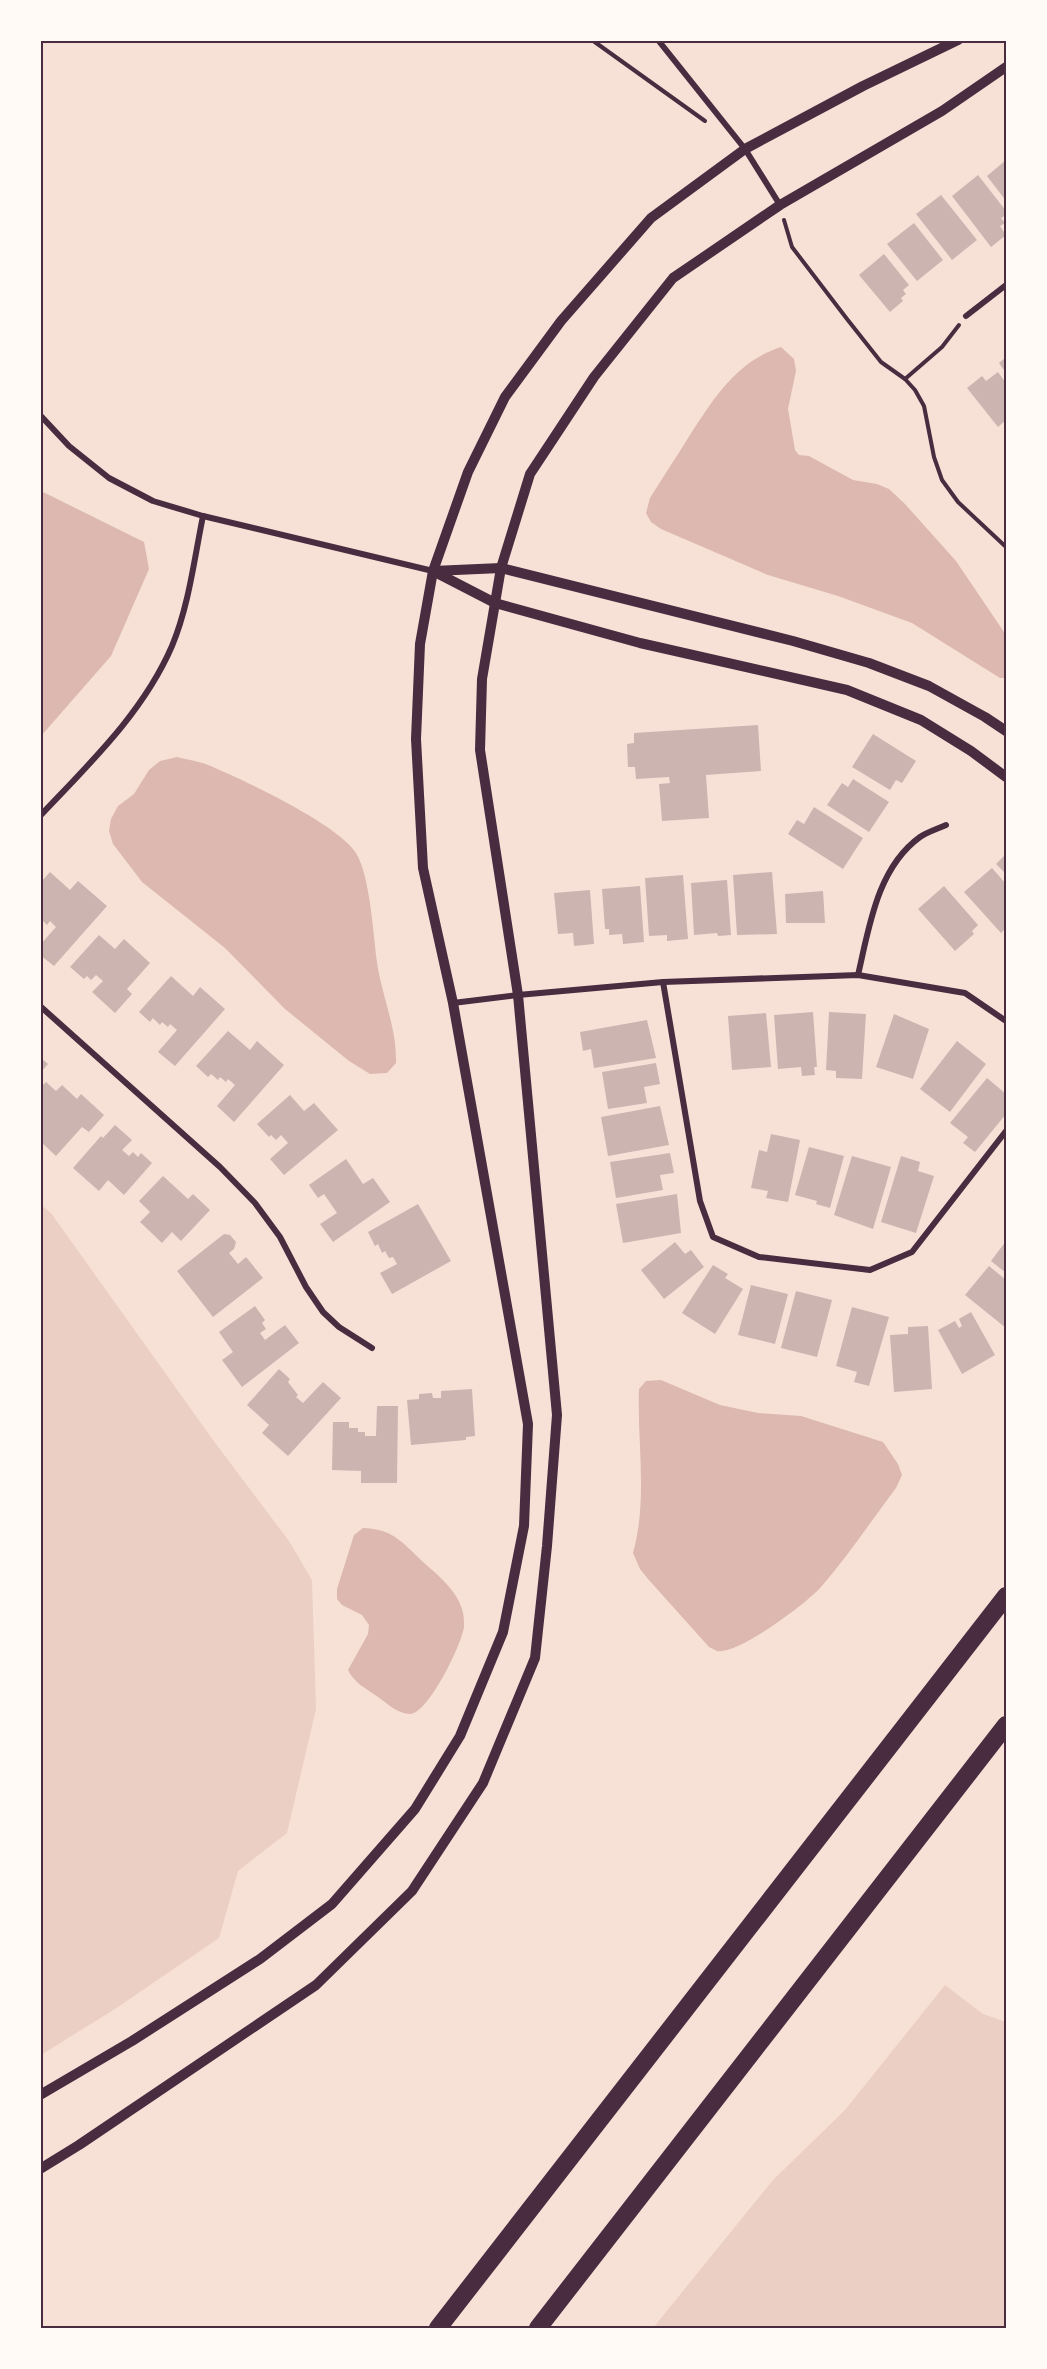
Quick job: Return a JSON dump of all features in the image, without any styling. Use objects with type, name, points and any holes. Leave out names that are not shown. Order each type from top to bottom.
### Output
[{"type":"highway","points":[[438,2328],[1006,1596]]},
{"type":"highway","points":[[538,2328],[1006,1725]]},
{"type":"street","points":[[658,40],[745,149],[780,205]]},
{"type":"street","points":[[40,2095],[132,2041],[260,1959],[332,1904],[415,1809],[460,1736],[503,1632],[524,1526],[528,1424],[453,1003],[423,868],[416,739],[420,644],[432,571],[473,462],[505,397],[547,340],[651,218],[745,149],[863,86],[958,40]]},
{"type":"street","points":[[40,2169],[316,1985],[412,1892],[483,1783],[535,1658],[547,1546],[557,1415],[518,995],[480,750],[482,679],[501,568],[530,474],[594,377],[673,278],[780,205],[942,111],[1006,67]]},
{"type":"street","points":[[966,316],[1006,285]]},
{"type":"street","points":[[40,415],[69,446],[109,478],[153,501],[203,516],[432,571],[495,603],[640,644],[847,690],[921,720],[1006,777]]},
{"type":"street","points":[[40,816],[122,728],[152,687],[172,645],[186,601],[203,516]]},
{"type":"street","points":[[432,571],[501,568],[781,638],[869,663],[929,686],[1006,731]]},
{"type":"street","points":[[858,975],[879,890],[907,848],[922,836],[946,825]]},
{"type":"street","points":[[453,1003],[663,982],[858,975],[965,993],[1006,1021]]},
{"type":"street","points":[[663,982],[700,1201],[713,1237],[759,1257],[870,1270],[912,1252],[1006,1131]]},
{"type":"street","points":[[40,1006],[220,1167],[255,1203],[280,1237],[306,1287],[323,1312],[339,1327],[372,1348]]},
{"type":"path","points":[[592,40],[706,122]]},
{"type":"path","points":[[780,205],[792,247],[881,362],[905,379],[915,390],[924,406],[934,457],[942,480],[958,502],[1006,547]]},
{"type":"path","points":[[905,379],[942,347],[966,316]]},
{"type":"shaded area","points":[[781,347],[794,359],[796,371],[788,409],[795,450],[799,455],[809,456],[853,480],[877,484],[889,489],[905,504],[956,561],[1006,635],[1006,678],[1000,678],[912,623],[838,596],[768,575],[661,529],[651,522],[646,513],[650,498],[718,395],[739,371],[752,361]]},
{"type":"shaded area","points":[[41,491],[144,542],[149,569],[111,656],[41,736]]},
{"type":"shaded area","points":[[177,757],[201,762],[288,803],[330,829],[346,841],[356,853],[365,877],[378,969],[396,1051],[396,1063],[387,1073],[370,1074],[349,1061],[285,1009],[225,948],[142,882],[113,844],[109,831],[111,819],[118,806],[134,794],[149,770],[160,761]]},
{"type":"shaded area","points":[[41,1205],[51,1213],[213,1440],[289,1541],[312,1580],[316,1709],[287,1833],[238,1871],[219,1938],[115,2009],[41,2055]]},
{"type":"shaded area","points":[[661,1380],[720,1405],[758,1413],[801,1416],[883,1442],[898,1464],[902,1475],[896,1488],[850,1551],[813,1595],[755,1637],[727,1650],[717,1651],[709,1647],[648,1579],[640,1569],[633,1553],[641,1492],[639,1389],[646,1381]]},
{"type":"shaded area","points":[[363,1528],[381,1531],[402,1542],[452,1590],[461,1605],[464,1627],[451,1662],[426,1703],[410,1714],[397,1710],[365,1688],[354,1679],[348,1670],[368,1634],[369,1625],[362,1615],[342,1605],[337,1599],[337,1589],[354,1535]]},
{"type":"shaded area","points":[[945,1985],[983,2014],[1006,2022],[1006,2328],[653,2328],[773,2180],[845,2110]]},
{"type":"building","points":[[1006,160],[1006,201],[987,176]]},
{"type":"building","points":[[978,175],[1006,211],[1006,215],[1001,218],[1005,223],[1000,226],[1006,235],[991,247],[952,196]]},
{"type":"building","points":[[941,195],[977,240],[952,260],[916,214]]},
{"type":"building","points":[[914,223],[943,260],[917,281],[887,244]]},
{"type":"building","points":[[884,254],[909,285],[903,290],[906,294],[901,298],[903,301],[890,312],[859,275]]},
{"type":"building","points":[[1006,357],[1006,373],[999,363]]},
{"type":"building","points":[[998,372],[1006,383],[1006,420],[998,427],[967,388],[982,376],[986,381]]},
{"type":"building","points":[[758,725],[761,771],[706,775],[709,818],[662,821],[659,784],[670,783],[669,777],[636,779],[635,767],[628,767],[627,744],[634,743],[634,733]]},
{"type":"building","points":[[873,734],[916,761],[902,783],[896,780],[890,790],[852,767]]},
{"type":"building","points":[[853,779],[889,802],[869,832],[827,805],[842,783],[848,787]]},
{"type":"building","points":[[814,807],[863,838],[843,869],[788,834],[797,820],[804,824]]},
{"type":"building","points":[[1006,854],[1006,874],[996,864]]},
{"type":"building","points":[[992,868],[1006,884],[1006,928],[1001,933],[964,892]]},
{"type":"building","points":[[50,872],[70,890],[78,881],[107,906],[54,966],[40,955],[40,945],[56,927],[50,921],[47,925],[42,920],[40,921],[40,883]]},
{"type":"building","points":[[772,872],[777,934],[737,935],[733,875]]},
{"type":"building","points":[[683,875],[688,939],[667,941],[667,935],[649,936],[645,878]]},
{"type":"building","points":[[727,880],[731,935],[718,936],[717,933],[694,935],[691,883]]},
{"type":"building","points":[[640,886],[644,942],[623,944],[622,934],[609,935],[609,929],[605,929],[602,889]]},
{"type":"building","points":[[944,886],[978,925],[972,931],[974,934],[955,951],[918,909]]},
{"type":"building","points":[[590,890],[594,944],[574,946],[573,933],[558,934],[554,893]]},
{"type":"building","points":[[823,891],[825,923],[786,923],[785,894]]},
{"type":"building","points":[[99,935],[115,949],[124,939],[150,963],[127,989],[132,994],[115,1013],[92,992],[103,981],[96,975],[91,980],[87,976],[84,979],[70,967]]},
{"type":"building","points":[[171,976],[193,996],[200,987],[225,1009],[175,1066],[158,1052],[177,1030],[170,1024],[168,1027],[162,1022],[160,1025],[153,1018],[150,1022],[139,1012]]},
{"type":"building","points":[[813,1012],[817,1067],[814,1067],[815,1075],[802,1076],[801,1067],[778,1069],[774,1015]]},
{"type":"building","points":[[829,1012],[866,1014],[862,1079],[836,1078],[836,1071],[826,1070]]},
{"type":"building","points":[[766,1013],[771,1067],[732,1070],[728,1016]]},
{"type":"building","points":[[894,1014],[929,1029],[913,1079],[876,1067]]},
{"type":"building","points":[[647,1020],[656,1058],[594,1068],[591,1049],[583,1051],[580,1032]]},
{"type":"building","points":[[228,1031],[250,1050],[257,1041],[284,1065],[234,1122],[217,1106],[235,1085],[228,1079],[226,1082],[220,1077],[218,1080],[211,1074],[208,1077],[196,1066]]},
{"type":"building","points":[[957,1041],[986,1064],[950,1112],[920,1089]]},
{"type":"building","points":[[40,1057],[48,1064],[40,1073]]},
{"type":"building","points":[[656,1063],[660,1084],[644,1087],[647,1103],[608,1109],[602,1072]]},
{"type":"building","points":[[987,1078],[1006,1094],[1006,1114],[975,1152],[963,1143],[968,1137],[950,1123]]},
{"type":"building","points":[[46,1082],[56,1091],[62,1085],[77,1099],[81,1094],[104,1115],[89,1132],[82,1127],[56,1156],[40,1141],[40,1088]]},
{"type":"building","points":[[290,1095],[304,1111],[314,1103],[338,1130],[284,1175],[270,1159],[288,1143],[281,1135],[276,1140],[271,1135],[269,1137],[257,1124]]},
{"type":"building","points":[[660,1106],[669,1145],[608,1156],[601,1117]]},
{"type":"building","points":[[115,1125],[132,1140],[122,1150],[129,1156],[133,1152],[138,1157],[141,1153],[152,1163],[124,1195],[108,1180],[99,1191],[73,1168],[101,1136],[103,1138]]},
{"type":"building","points":[[771,1134],[800,1140],[788,1202],[766,1198],[768,1191],[751,1188],[759,1150],[767,1152]]},
{"type":"building","points":[[809,1147],[844,1156],[830,1208],[816,1204],[817,1201],[795,1195]]},
{"type":"building","points":[[670,1153],[674,1173],[660,1175],[663,1190],[616,1198],[610,1162]]},
{"type":"building","points":[[852,1156],[891,1167],[873,1229],[834,1215]]},
{"type":"building","points":[[901,1156],[920,1162],[918,1171],[934,1176],[916,1233],[881,1222]]},
{"type":"building","points":[[346,1159],[363,1184],[373,1178],[390,1202],[333,1242],[320,1224],[337,1213],[324,1194],[318,1198],[309,1185]]},
{"type":"building","points":[[163,1176],[188,1199],[193,1194],[210,1210],[181,1241],[172,1232],[162,1243],[140,1222],[150,1212],[139,1201]]},
{"type":"building","points":[[677,1194],[681,1233],[623,1243],[616,1204]]},
{"type":"building","points":[[418,1204],[451,1261],[392,1294],[380,1273],[397,1264],[393,1257],[389,1258],[385,1251],[382,1253],[378,1244],[375,1246],[368,1232]]},
{"type":"building","points":[[224,1234],[230,1235],[236,1242],[234,1249],[229,1253],[238,1264],[246,1257],[263,1278],[213,1317],[177,1271]]},
{"type":"building","points":[[1006,1241],[1006,1273],[991,1261]]},
{"type":"building","points":[[675,1242],[685,1254],[691,1250],[704,1267],[664,1299],[641,1270]]},
{"type":"building","points":[[713,1265],[728,1274],[725,1278],[743,1289],[715,1334],[682,1313]]},
{"type":"building","points":[[989,1266],[1006,1280],[1006,1328],[965,1295]]},
{"type":"building","points":[[751,1285],[788,1294],[775,1344],[738,1335]]},
{"type":"building","points":[[796,1291],[832,1300],[817,1357],[781,1348]]},
{"type":"building","points":[[255,1306],[265,1320],[262,1323],[266,1329],[260,1333],[265,1340],[285,1325],[299,1343],[242,1387],[222,1360],[233,1352],[219,1332]]},
{"type":"building","points":[[852,1307],[889,1317],[869,1386],[854,1382],[857,1372],[836,1366]]},
{"type":"building","points":[[971,1312],[995,1355],[962,1374],[938,1330],[955,1321],[959,1328],[962,1326],[959,1319]]},
{"type":"building","points":[[928,1326],[932,1389],[894,1392],[890,1335],[908,1334],[908,1327]]},
{"type":"building","points":[[279,1369],[290,1379],[288,1382],[298,1395],[296,1397],[303,1403],[323,1382],[341,1398],[288,1456],[262,1433],[269,1425],[247,1405]]},
{"type":"building","points":[[472,1389],[475,1436],[466,1437],[466,1440],[411,1445],[407,1400],[419,1399],[419,1394],[432,1393],[433,1398],[441,1398],[441,1391]]},
{"type":"building","points":[[377,1406],[398,1406],[397,1483],[361,1483],[361,1471],[332,1470],[333,1422],[349,1422],[349,1428],[358,1428],[358,1432],[365,1432],[365,1436],[376,1436]]}]
